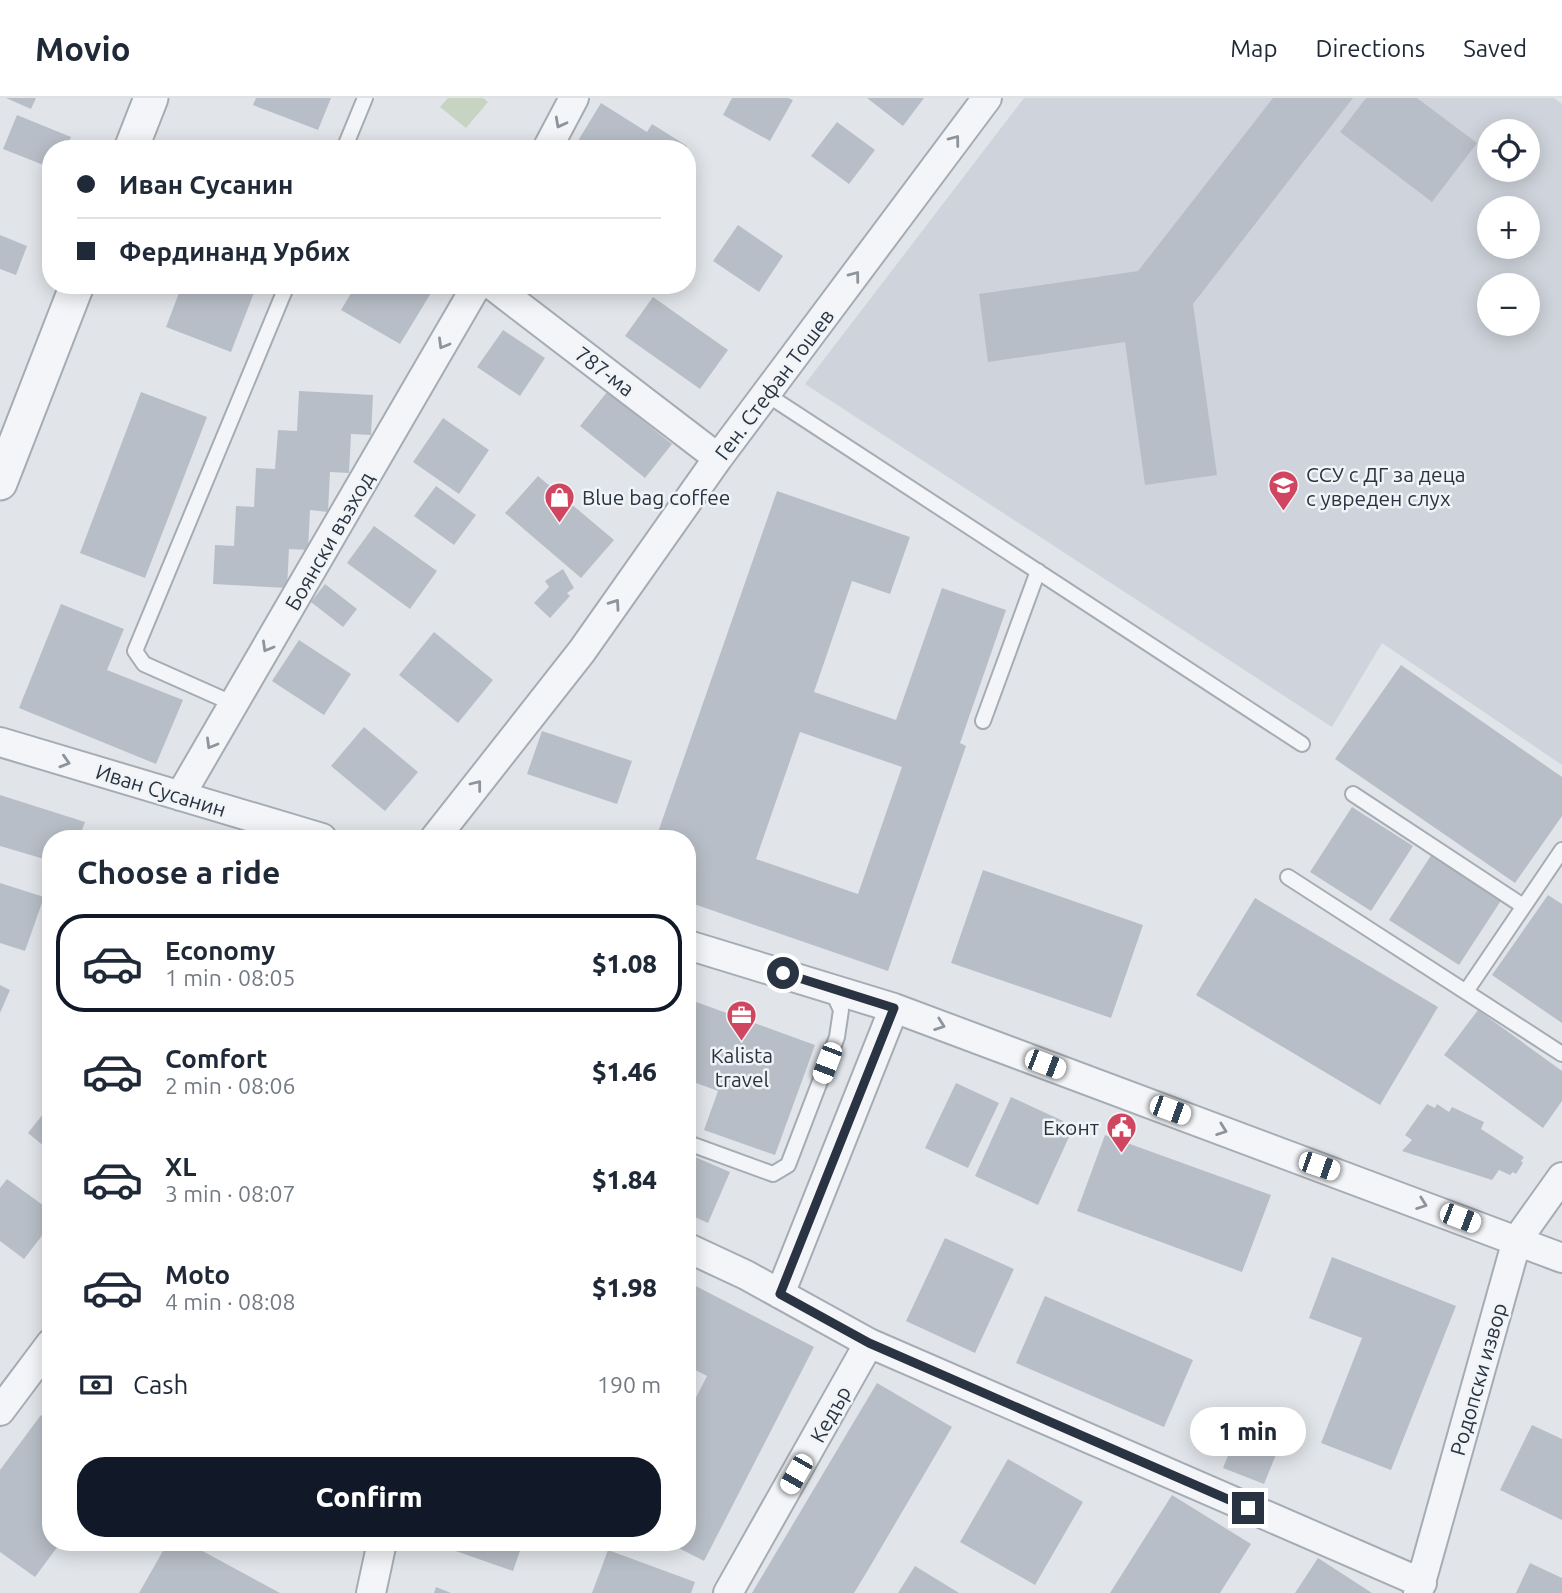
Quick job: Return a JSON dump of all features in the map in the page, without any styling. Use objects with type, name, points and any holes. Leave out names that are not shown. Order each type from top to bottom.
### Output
[{"type":"street","points":[[135,140],[151,98]]},
{"type":"street","points":[[552,140],[574,98]]},
{"type":"street","name":"Ген. Стефан Тошев","points":[[441,830],[582,651],[718,458],[987,98]]},
{"type":"street","points":[[0,483],[74,294]]},
{"type":"street","name":"Боянски възход","points":[[180,796],[472,294]]},
{"type":"street","name":"787-ма","points":[[504,294],[718,458]]},
{"type":"street","name":"Иван Сусанин","points":[[0,742],[295,830]]},
{"type":"street","points":[[696,947],[894,1008],[1562,1258]]},
{"type":"street","points":[[780,1294],[894,1008]]},
{"type":"street","name":"Родопски извор","points":[[1420,1588],[1517,1240],[1562,1177]]},
{"type":"street","points":[[696,1252],[869,1343],[1420,1588]]},
{"type":"street","name":"Кедър","points":[[728,1593],[869,1343]]},
{"type":"street","points":[[0,1411],[42,1355]]},
{"type":"street","points":[[372,1590],[380,1551]]},
{"type":"lane","points":[[348,140],[365,98]]},
{"type":"lane","points":[[234,704],[144,664],[135,650],[283,294]]},
{"type":"lane","points":[[766,394],[1302,744]]},
{"type":"lane","points":[[983,721],[1038,571]]},
{"type":"lane","points":[[1353,794],[1523,906]]},
{"type":"lane","points":[[1467,990],[1562,850]]},
{"type":"lane","points":[[1288,877],[1467,990],[1562,1054]]},
{"type":"lane","points":[[696,1146],[773,1174],[788,1165],[837,1037],[841,1010],[830,987]]},
{"type":"shaded area","name":"ССУ с ДГ за деца с увреден слух","points":[[1024,98],[1554,98],[1562,104],[1562,765],[1382,643],[1332,727],[805,384]]},
{"type":"green space","points":[[448,98],[483,98],[488,102],[466,128],[440,107]]},
{"type":"building","points":[[6,98],[36,98],[31,109]]},
{"type":"building","points":[[256,98],[331,98],[318,130],[253,105]]},
{"type":"building","points":[[732,98],[793,100],[770,141],[723,115]]},
{"type":"building","points":[[867,98],[924,98],[903,126]]},
{"type":"building","points":[[1273,98],[1353,98],[1193,304],[1217,475],[1145,485],[1125,342],[988,362],[979,294],[1138,271]]},
{"type":"building","points":[[1366,98],[1417,98],[1477,143],[1432,202],[1340,132]]},
{"type":"building","points":[[601,103],[647,132],[652,124],[677,140],[578,140]]},
{"type":"building","points":[[17,115],[71,137],[70,140],[42,140],[42,164],[3,149]]},
{"type":"building","points":[[837,122],[875,150],[849,184],[811,156]]},
{"type":"building","points":[[738,225],[783,256],[759,292],[713,261]]},
{"type":"building","points":[[0,235],[27,246],[16,275],[0,269]]},
{"type":"building","points":[[179,294],[254,294],[231,352],[166,327]]},
{"type":"building","points":[[351,294],[430,294],[400,344],[341,310]]},
{"type":"building","points":[[653,297],[728,350],[700,389],[625,336]]},
{"type":"building","points":[[503,330],[545,358],[520,396],[477,367]]},
{"type":"building","points":[[299,391],[373,395],[371,435],[351,434],[349,473],[330,472],[328,512],[310,510],[308,550],[289,549],[287,588],[213,584],[215,545],[234,546],[236,506],[254,507],[256,468],[275,469],[278,430],[297,431]]},
{"type":"building","points":[[141,392],[207,417],[145,578],[80,553]]},
{"type":"building","points":[[607,392],[672,444],[645,478],[580,426]]},
{"type":"building","points":[[443,418],[489,450],[459,494],[413,462]]},
{"type":"building","points":[[538,476],[614,540],[581,578],[505,513]]},
{"type":"building","points":[[436,486],[476,515],[454,545],[414,516]]},
{"type":"building","points":[[777,491],[910,537],[890,594],[852,581],[814,692],[896,720],[942,588],[1006,610],[960,743],[966,746],[888,971],[696,905],[696,830],[659,830]],"holes":[[[800,732],[902,767],[858,894],[756,859]]]},
{"type":"building","points":[[374,526],[437,571],[410,609],[347,563]]},
{"type":"building","points":[[563,569],[574,588],[567,593],[570,596],[550,618],[534,603],[549,587],[545,581]]},
{"type":"building","points":[[325,584],[357,609],[343,627],[311,602]]},
{"type":"building","points":[[61,604],[124,629],[107,670],[183,700],[156,764],[19,708]]},
{"type":"building","points":[[434,632],[493,680],[458,723],[399,675]]},
{"type":"building","points":[[299,640],[351,674],[324,715],[272,681]]},
{"type":"building","points":[[1401,665],[1562,777],[1562,816],[1515,883],[1335,759]]},
{"type":"building","points":[[364,727],[418,772],[385,811],[331,766]]},
{"type":"building","points":[[542,731],[632,761],[617,804],[527,774]]},
{"type":"building","points":[[0,795],[85,822],[82,830],[42,830],[42,858],[0,846]]},
{"type":"building","points":[[1352,807],[1413,846],[1371,911],[1310,872]]},
{"type":"building","points":[[1432,854],[1502,899],[1459,965],[1389,920]]},
{"type":"building","points":[[983,870],[1143,925],[1111,1018],[951,963]]},
{"type":"building","points":[[0,883],[42,896],[25,951],[0,943]]},
{"type":"building","points":[[1548,895],[1562,904],[1562,1023],[1492,975]]},
{"type":"building","points":[[1255,898],[1438,1007],[1380,1105],[1196,995]]},
{"type":"building","points":[[0,985],[10,990],[0,1013]]},
{"type":"building","points":[[696,1002],[815,1045],[775,1155],[704,1130],[718,1091],[696,1083]]},
{"type":"building","points":[[1478,1010],[1562,1071],[1562,1101],[1543,1128],[1444,1055]]},
{"type":"building","points":[[956,1083],[999,1103],[968,1168],[925,1148]]},
{"type":"building","points":[[1011,1097],[1074,1126],[1038,1205],[975,1176]]},
{"type":"building","points":[[1427,1104],[1435,1108],[1437,1104],[1449,1112],[1452,1107],[1484,1122],[1481,1129],[1524,1157],[1516,1174],[1513,1172],[1510,1175],[1499,1170],[1492,1180],[1402,1151],[1412,1140],[1405,1135]]},
{"type":"building","points":[[42,1115],[42,1145],[28,1133]]},
{"type":"building","points":[[1105,1135],[1271,1195],[1242,1272],[1077,1211]]},
{"type":"building","points":[[696,1157],[730,1172],[708,1223],[696,1218]]},
{"type":"building","points":[[7,1179],[42,1204],[42,1236],[24,1259],[0,1241],[0,1188]]},
{"type":"building","points":[[945,1238],[1014,1269],[975,1353],[906,1321]]},
{"type":"building","points":[[1332,1257],[1456,1306],[1391,1470],[1321,1443],[1362,1338],[1309,1318]]},
{"type":"building","points":[[696,1286],[814,1347],[704,1561],[685,1551],[696,1551],[696,1397],[707,1376],[696,1370]]},
{"type":"building","points":[[1045,1296],[1193,1360],[1164,1427],[1016,1363]]},
{"type":"building","points":[[877,1383],[952,1427],[868,1570],[854,1593],[752,1593]]},
{"type":"building","points":[[41,1415],[42,1551],[54,1551],[35,1577],[0,1552],[0,1470]]},
{"type":"building","points":[[1532,1425],[1562,1439],[1562,1520],[1500,1490]]},
{"type":"building","points":[[1240,1426],[1281,1442],[1264,1484],[1223,1468]]},
{"type":"building","points":[[1008,1459],[1083,1502],[1035,1585],[960,1542]]},
{"type":"building","points":[[1172,1495],[1251,1544],[1220,1593],[1110,1593]]},
{"type":"building","points":[[163,1551],[203,1551],[280,1593],[139,1593]]},
{"type":"building","points":[[456,1551],[520,1551],[513,1571]]},
{"type":"building","points":[[608,1551],[695,1582],[691,1593],[592,1593]]},
{"type":"building","points":[[1318,1558],[1372,1593],[1295,1593]]},
{"type":"building","points":[[1530,1563],[1562,1578],[1562,1593],[1516,1593]]},
{"type":"building","points":[[915,1566],[959,1593],[898,1593]]},
{"type":"building","points":[[436,1587],[451,1593],[434,1593]]},
{"type":"place","name":"ССУ с ДГ за деца с увреден слух","points":[[1283,513]]},
{"type":"place","name":"Blue bag coffee","points":[[559,524]]},
{"type":"place","name":"Kalista travel","points":[[742,1042]]},
{"type":"place","name":"Еконт","points":[[1122,1154]]},
{"type":"route","points":[[783,973],[894,1008],[780,1294],[822,1320],[869,1343],[1248,1508]]}]
